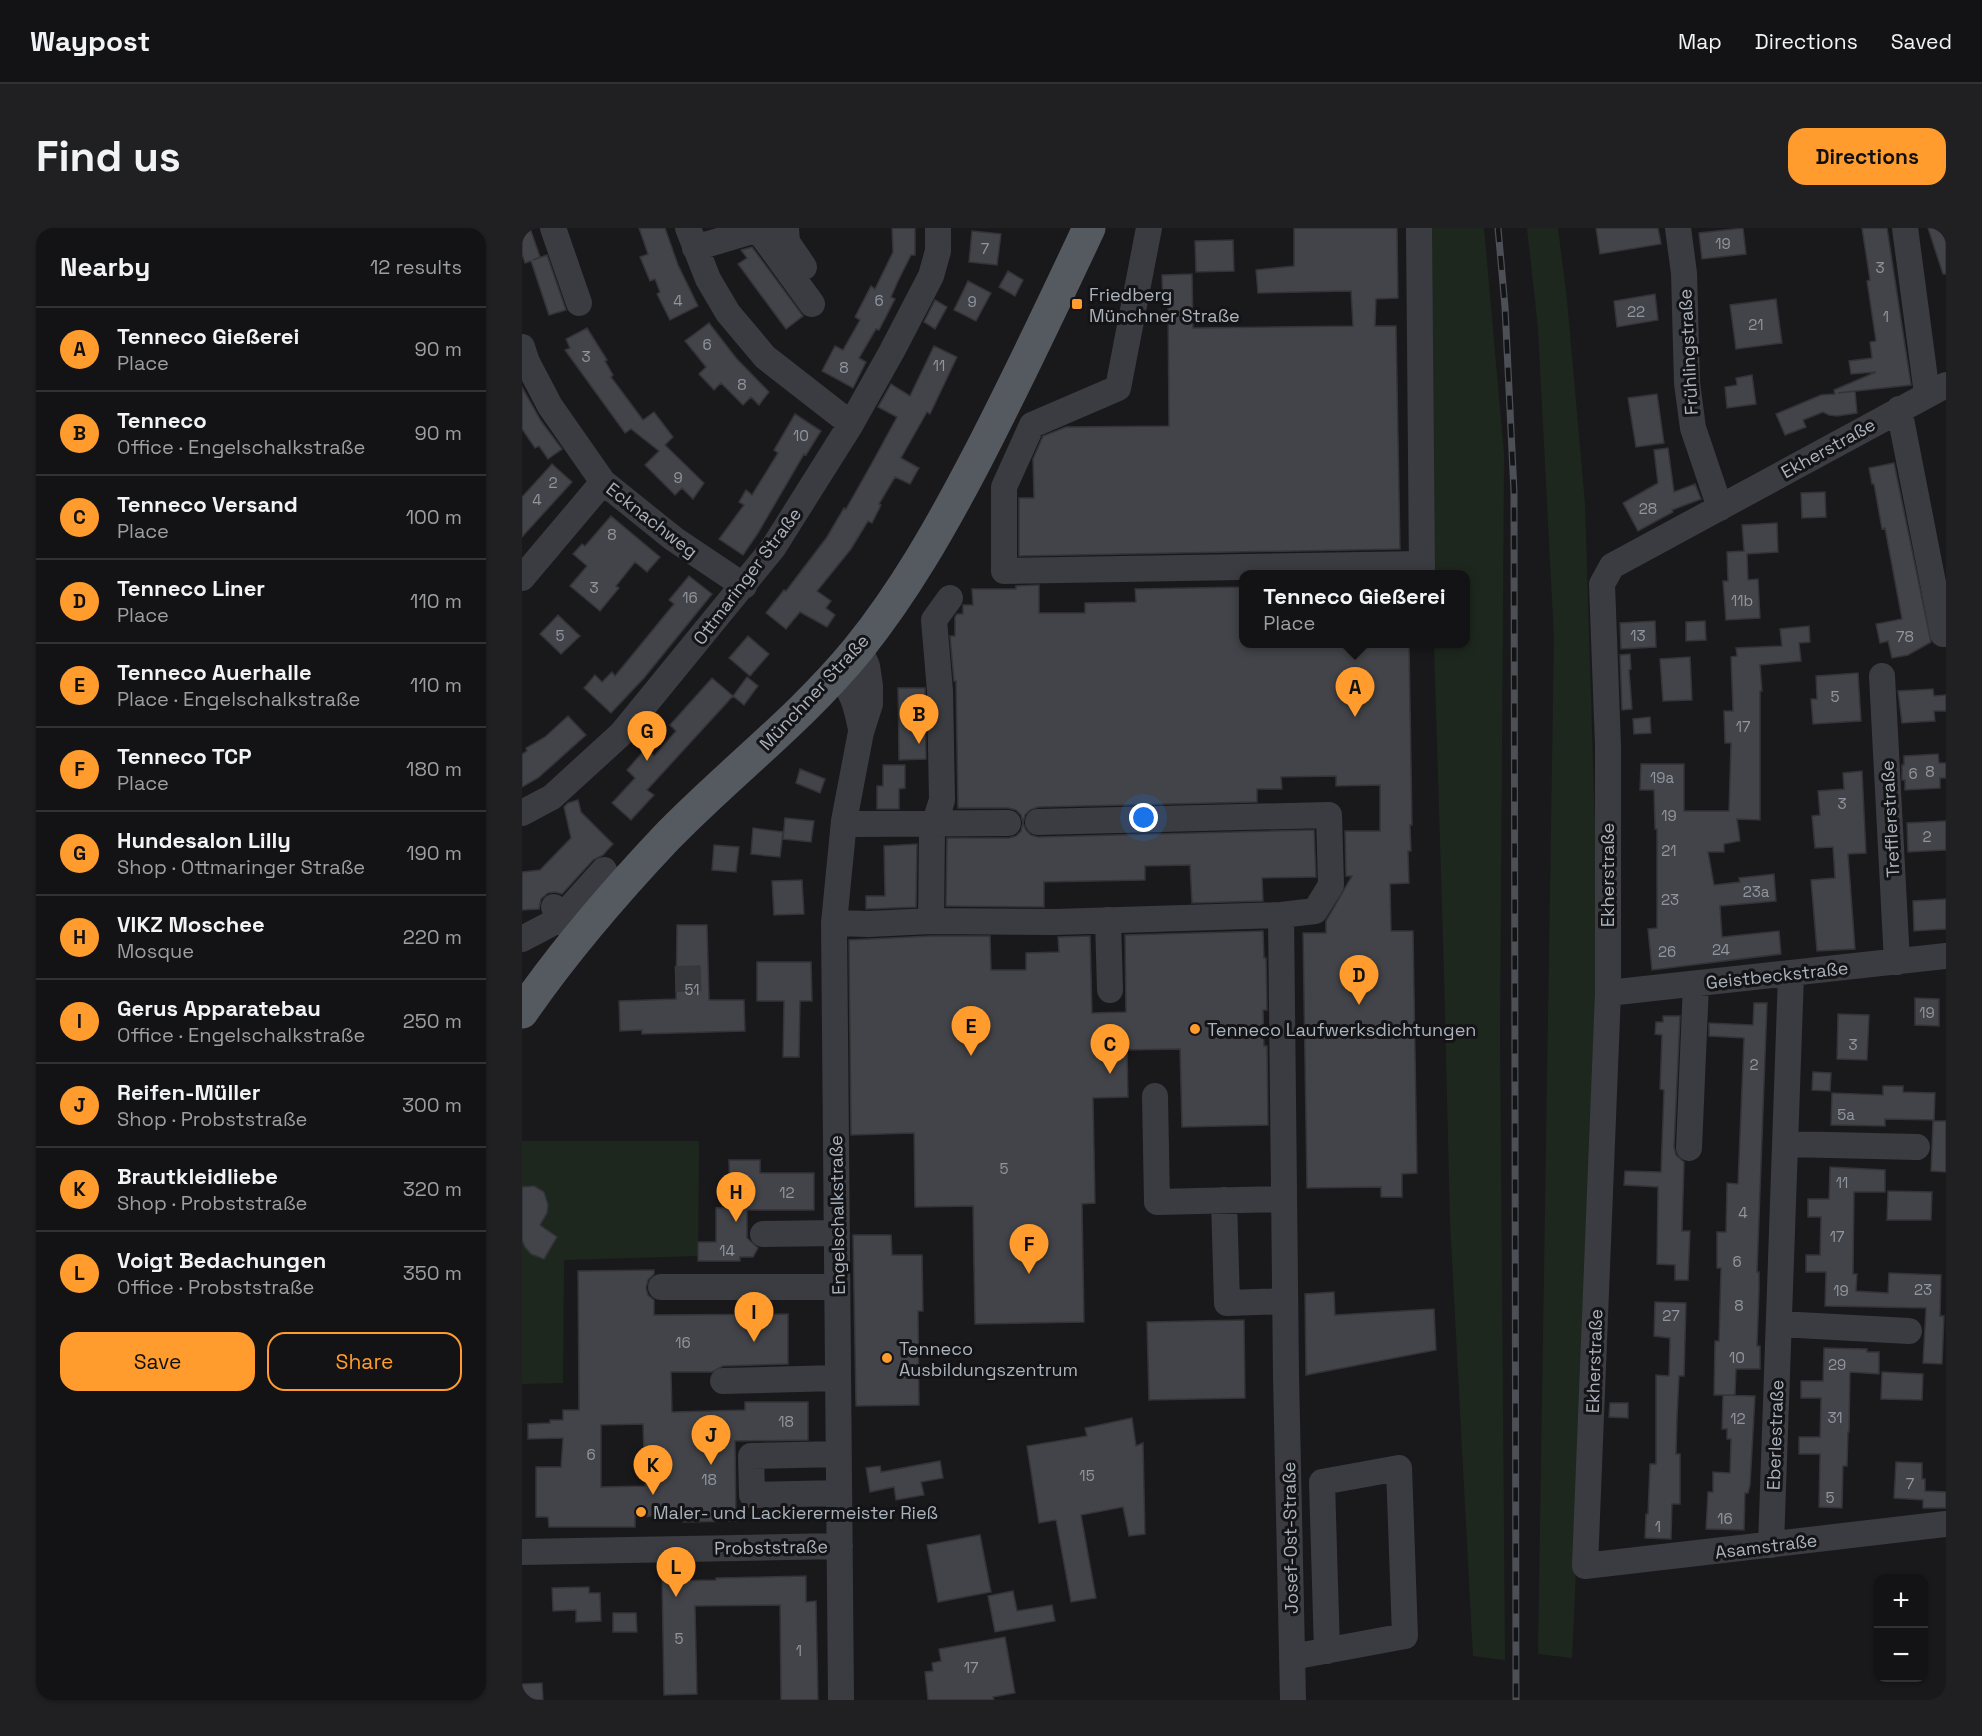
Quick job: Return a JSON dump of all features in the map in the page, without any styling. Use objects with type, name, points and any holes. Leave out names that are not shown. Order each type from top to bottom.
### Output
[{"type":"main road","name":"Münchner Straße","points":[[527,995],[564,921],[667,838],[773,738],[859,648],[904,586],[951,507],[1008,400],[1089,228]]},
{"type":"street","points":[[553,228],[579,303]]},
{"type":"street","points":[[786,228],[787,242],[818,300],[759,231],[691,238],[708,279],[728,313],[765,357],[851,424]]},
{"type":"street","name":"Ottmaringer Straße","points":[[522,813],[552,797],[622,733],[744,586],[778,540],[851,424],[931,276],[938,251],[938,228]]},
{"type":"street","points":[[1149,228],[1118,388],[1032,425],[1004,488],[1005,571],[1422,569],[1419,228]]},
{"type":"street","name":"Frühlingstraße","points":[[1677,228],[1684,273],[1687,383],[1693,428],[1720,507]]},
{"type":"street","points":[[1905,228],[1937,390]]},
{"type":"street","name":"Ecknachweg","points":[[522,347],[527,362],[550,406],[603,482],[674,539],[744,586]]},
{"type":"street","name":"Ekherstraße","points":[[1585,1566],[1608,993],[1608,746],[1602,584],[1612,566],[1937,390]]},
{"type":"street","points":[[1899,410],[1945,634]]},
{"type":"street","points":[[522,578],[603,482]]},
{"type":"street","points":[[931,921],[932,832],[942,800],[940,691],[934,620],[950,598]]},
{"type":"street","name":"Engelschalkstraße","points":[[840,1700],[834,923],[844,821],[861,732],[870,705],[867,666],[859,648]]},
{"type":"street","name":"Engelschalkstraße","points":[[837,673],[848,686],[855,701],[861,732]]},
{"type":"street","name":"Trefflerstraße","points":[[1882,676],[1897,963]]},
{"type":"street","points":[[834,923],[1108,920],[1281,915],[1315,911],[1331,885],[1329,815],[1038,822]]},
{"type":"street","points":[[844,821],[855,824],[1008,823]]},
{"type":"street","points":[[522,939],[564,921],[603,870]]},
{"type":"street","name":"Josef-Ost-Straße","points":[[1281,915],[1286,1375],[1293,1700]]},
{"type":"street","points":[[1108,920],[1110,990]]},
{"type":"street","name":"Geistbeckstraße","points":[[1608,993],[1946,956]]},
{"type":"street","name":"Eberlestraße","points":[[1771,1545],[1791,974]]},
{"type":"street","points":[[1689,1148],[1696,984]]},
{"type":"street","points":[[1155,1096],[1157,1202],[1284,1199]]},
{"type":"street","points":[[1786,1144],[1917,1147]]},
{"type":"street","points":[[1224,1200],[1227,1303],[1285,1301]]},
{"type":"street","points":[[763,1234],[837,1233]]},
{"type":"street","points":[[661,1287],[837,1287]]},
{"type":"street","points":[[1779,1324],[1909,1331]]},
{"type":"street","points":[[723,1381],[837,1378]]},
{"type":"street","points":[[838,1454],[751,1456],[752,1496],[839,1493]]},
{"type":"street","points":[[1292,1657],[1327,1651],[1405,1636],[1399,1468],[1322,1482],[1327,1651]]},
{"type":"street","name":"Asamstraße","points":[[1585,1566],[1946,1524]]},
{"type":"street","name":"Probststraße","points":[[522,1552],[840,1546]]},
{"type":"shaded area","points":[[1427,228],[1484,228],[1504,454],[1500,1035],[1505,1660],[1473,1656],[1450,1221],[1434,648],[1470,648],[1470,570],[1432,570]]},
{"type":"shaded area","points":[[1527,228],[1558,228],[1567,300],[1585,504],[1601,1020],[1572,1658],[1538,1654],[1554,638],[1538,328]]},
{"type":"shaded area","points":[[522,1141],[699,1141],[698,1256],[564,1260],[563,1383],[522,1384]]},
{"type":"building","points":[[522,228],[530,228],[540,257],[533,260],[547,255],[566,310],[549,315],[531,261],[525,263],[522,254]]},
{"type":"building","points":[[639,228],[665,228],[678,265],[698,306],[670,320],[657,294],[660,292],[655,279],[650,281],[640,257],[648,254]]},
{"type":"building","points":[[892,228],[915,228],[915,255],[911,255],[898,281],[891,297],[895,299],[879,330],[876,329],[859,358],[866,362],[853,388],[822,371],[835,346],[843,350],[860,320],[855,317],[871,286],[875,289],[893,252]]},
{"type":"building","points":[[1294,228],[1397,228],[1398,298],[1376,299],[1375,326],[1396,326],[1400,549],[1019,556],[1019,498],[1034,498],[1033,459],[1043,436],[1066,427],[1169,426],[1168,306],[1163,306],[1162,275],[1192,274],[1193,328],[1353,326],[1351,291],[1258,293],[1256,270],[1294,266]]},
{"type":"building","points":[[1596,228],[1658,228],[1661,244],[1600,254]]},
{"type":"building","points":[[1743,228],[1746,254],[1702,259],[1699,233]]},
{"type":"building","points":[[1862,228],[1887,228],[1911,385],[1855,391],[1857,413],[1837,416],[1823,412],[1803,420],[1806,427],[1785,435],[1776,414],[1821,395],[1835,394],[1834,390],[1876,372],[1851,374],[1849,361],[1872,358],[1870,342],[1876,341]]},
{"type":"building","points":[[1928,228],[1946,228],[1946,274],[1943,274]]},
{"type":"building","points":[[972,231],[1001,234],[997,265],[969,262]]},
{"type":"building","points":[[1233,240],[1234,271],[1196,272],[1195,241]]},
{"type":"building","points":[[752,247],[803,316],[786,329],[738,264],[747,258],[741,250]]},
{"type":"building","points":[[1008,271],[1023,280],[1015,296],[999,287]]},
{"type":"building","points":[[968,281],[991,293],[976,321],[954,310]]},
{"type":"building","points":[[1655,294],[1658,320],[1617,327],[1614,301]]},
{"type":"building","points":[[1776,299],[1782,343],[1736,349],[1730,305]]},
{"type":"building","points":[[935,300],[947,307],[935,329],[924,322]]},
{"type":"building","points":[[709,323],[736,358],[769,392],[759,405],[751,397],[743,405],[721,383],[714,390],[699,374],[706,367],[685,341]]},
{"type":"building","points":[[587,328],[607,360],[605,361],[613,375],[611,377],[643,420],[654,412],[673,437],[665,445],[704,483],[693,499],[682,488],[675,495],[645,465],[659,451],[631,429],[625,433],[565,350],[570,348],[566,339]]},
{"type":"building","points":[[934,346],[957,357],[930,414],[927,412],[901,458],[919,468],[910,484],[895,477],[879,504],[881,505],[872,523],[868,521],[851,549],[817,591],[831,601],[826,608],[835,615],[827,627],[800,612],[786,629],[766,613],[784,590],[786,591],[827,537],[872,463],[897,417],[878,407],[891,384],[910,396]]},
{"type":"building","points":[[1752,375],[1756,404],[1727,408],[1725,387],[1737,385],[1736,378]]},
{"type":"building","points":[[522,387],[541,421],[562,449],[548,459],[539,446],[535,448],[522,429]]},
{"type":"building","points":[[1657,394],[1664,443],[1636,447],[1628,398]]},
{"type":"building","points":[[795,414],[821,431],[806,455],[804,454],[743,555],[719,539],[744,505],[739,502],[746,490],[752,495],[778,453],[774,450]]},
{"type":"building","points":[[1668,448],[1674,492],[1695,484],[1701,499],[1672,510],[1673,512],[1638,531],[1623,503],[1658,483],[1654,450]]},
{"type":"building","points":[[1894,463],[1931,642],[1908,655],[1892,658],[1888,641],[1880,643],[1876,624],[1902,619],[1885,528],[1882,529],[1869,468]]},
{"type":"building","points":[[552,464],[572,482],[522,537],[522,497]]},
{"type":"building","points":[[1825,492],[1826,517],[1802,518],[1801,493]]},
{"type":"building","points":[[611,516],[660,557],[647,572],[635,562],[616,586],[619,588],[600,611],[570,586],[587,566],[573,554],[582,544],[585,546]]},
{"type":"building","points":[[1777,523],[1778,552],[1747,554],[1748,580],[1758,579],[1760,618],[1726,620],[1723,581],[1728,581],[1727,552],[1744,551],[1742,525]]},
{"type":"building","points":[[689,576],[712,594],[644,678],[611,713],[584,688],[595,675],[602,682],[612,672],[615,676],[674,604],[669,600]]},
{"type":"building","points":[[1039,585],[1039,613],[1085,613],[1085,603],[1136,602],[1135,589],[1239,587],[1239,648],[1409,648],[1412,825],[1410,825],[1411,851],[1408,851],[1409,883],[1390,884],[1391,931],[1413,931],[1417,1173],[1402,1174],[1402,1197],[1381,1197],[1381,1187],[1307,1188],[1303,933],[1326,933],[1326,921],[1352,876],[1346,876],[1345,831],[1380,831],[1380,785],[1336,786],[1336,776],[1281,777],[1282,789],[1257,789],[1257,802],[1038,807],[1025,815],[1023,823],[1021,815],[1016,810],[1008,808],[958,808],[956,681],[954,681],[950,636],[955,636],[955,617],[957,614],[963,614],[963,605],[973,605],[972,589],[1016,589],[1016,586]]},
{"type":"building","points":[[558,615],[580,636],[561,654],[540,634]]},
{"type":"building","points":[[1655,621],[1656,647],[1621,649],[1620,623]]},
{"type":"building","points":[[1705,621],[1706,640],[1686,641],[1686,622]]},
{"type":"building","points":[[1809,626],[1810,642],[1799,643],[1801,661],[1760,665],[1762,691],[1760,691],[1760,820],[1737,819],[1740,841],[1724,844],[1724,852],[1708,852],[1714,885],[1740,882],[1739,878],[1774,874],[1776,901],[1720,906],[1722,937],[1779,931],[1781,954],[1652,970],[1648,929],[1657,928],[1657,829],[1655,829],[1654,790],[1640,790],[1641,764],[1684,764],[1684,811],[1729,811],[1731,743],[1725,743],[1724,711],[1733,711],[1731,657],[1737,656],[1736,648],[1782,646],[1780,629]]},
{"type":"building","points":[[748,636],[769,654],[750,676],[729,658]]},
{"type":"building","points":[[1630,654],[1632,709],[1622,710],[1620,655]]},
{"type":"building","points":[[1690,657],[1692,700],[1663,701],[1660,659]]},
{"type":"building","points":[[1858,673],[1861,721],[1813,724],[1811,699],[1817,699],[1816,676]]},
{"type":"building","points":[[747,677],[758,686],[744,705],[733,696]]},
{"type":"building","points":[[712,678],[733,696],[647,790],[654,795],[631,820],[612,803],[635,778],[627,770],[646,748],[654,756],[676,731],[670,725]]},
{"type":"building","points":[[898,688],[925,688],[926,759],[899,760]]},
{"type":"building","points":[[1933,689],[1934,696],[1946,695],[1946,711],[1934,711],[1935,721],[1902,723],[1898,691]]},
{"type":"building","points":[[568,716],[586,735],[538,778],[522,787],[522,754],[527,751],[526,748],[545,737]]},
{"type":"building","points":[[1650,717],[1651,733],[1634,734],[1633,719]]},
{"type":"building","points":[[1938,754],[1939,763],[1946,763],[1946,778],[1940,778],[1940,788],[1905,790],[1905,780],[1902,780],[1904,756]]},
{"type":"building","points":[[883,765],[905,765],[905,788],[899,789],[899,809],[877,809],[877,786],[883,786]]},
{"type":"building","points":[[800,769],[825,779],[820,793],[796,783]]},
{"type":"building","points":[[1862,771],[1866,853],[1848,854],[1855,949],[1817,951],[1811,880],[1835,878],[1833,847],[1815,848],[1812,816],[1820,815],[1818,791],[1844,789],[1843,773]]},
{"type":"building","points":[[578,800],[581,812],[613,844],[603,855],[593,860],[562,894],[548,893],[541,899],[539,909],[522,910],[522,872],[540,870],[571,838],[564,807]]},
{"type":"building","points":[[785,818],[814,821],[811,842],[783,839]]},
{"type":"building","points":[[1946,821],[1946,850],[1908,852],[1907,823]]},
{"type":"building","points":[[1023,823],[1031,835],[1038,837],[1314,830],[1316,877],[1262,878],[1263,901],[1192,903],[1190,865],[1145,866],[1145,880],[1044,882],[1044,907],[946,906],[947,838],[1009,838],[1021,831]]},
{"type":"building","points":[[753,828],[783,832],[780,857],[751,854]]},
{"type":"building","points":[[917,844],[916,907],[866,909],[866,896],[885,896],[884,846]]},
{"type":"building","points":[[714,845],[739,847],[736,872],[712,870]]},
{"type":"building","points":[[802,880],[804,914],[774,915],[772,881]]},
{"type":"building","points":[[1946,899],[1946,929],[1914,931],[1913,901]]},
{"type":"building","points":[[677,925],[707,925],[709,1000],[744,1000],[745,1031],[642,1034],[642,1030],[620,1031],[619,1001],[676,999]]},
{"type":"building","points":[[1263,931],[1264,958],[1266,958],[1267,1010],[1263,1010],[1264,1046],[1267,1046],[1268,1125],[1182,1127],[1180,1049],[1127,1050],[1128,1097],[1093,1098],[1095,1203],[1082,1204],[1084,1322],[975,1324],[973,1206],[915,1207],[914,1133],[851,1135],[849,940],[990,936],[991,970],[1026,970],[1026,953],[1059,952],[1058,937],[1090,936],[1092,1013],[1126,1012],[1125,935]]},
{"type":"building","points":[[757,962],[811,962],[812,1001],[800,1001],[799,1057],[783,1057],[784,1001],[757,1001]]},
{"type":"building","points":[[1915,998],[1939,999],[1939,1026],[1915,1025]]},
{"type":"building","points":[[1754,1003],[1767,1003],[1757,1272],[1759,1272],[1759,1290],[1757,1346],[1760,1346],[1760,1369],[1736,1369],[1735,1395],[1714,1395],[1715,1341],[1719,1341],[1721,1268],[1717,1268],[1717,1232],[1726,1232],[1727,1183],[1738,1184],[1744,1038],[1709,1036],[1709,1023],[1753,1025]]},
{"type":"building","points":[[1838,1014],[1869,1015],[1867,1060],[1837,1059]]},
{"type":"building","points":[[1663,1016],[1680,1016],[1674,1147],[1676,1155],[1684,1162],[1682,1231],[1690,1231],[1688,1280],[1675,1280],[1675,1265],[1657,1264],[1658,1187],[1624,1185],[1625,1171],[1661,1172],[1664,1090],[1660,1089],[1662,1035],[1655,1034],[1656,1022],[1663,1022]]},
{"type":"building","points":[[1813,1072],[1831,1073],[1830,1091],[1812,1090]]},
{"type":"building","points":[[1883,1086],[1903,1086],[1903,1092],[1935,1093],[1934,1120],[1885,1119],[1885,1126],[1831,1125],[1832,1093],[1883,1095]]},
{"type":"building","points":[[1933,1121],[1946,1121],[1946,1172],[1931,1171]]},
{"type":"building","points":[[729,1160],[760,1160],[760,1173],[814,1173],[814,1210],[747,1210],[747,1238],[758,1248],[753,1257],[740,1257],[740,1261],[698,1261],[698,1242],[716,1242],[716,1208],[730,1207]]},
{"type":"building","points":[[1830,1167],[1885,1170],[1885,1192],[1854,1192],[1853,1274],[1857,1274],[1856,1291],[1888,1293],[1889,1273],[1941,1275],[1940,1316],[1944,1316],[1942,1364],[1923,1363],[1926,1308],[1825,1306],[1826,1272],[1806,1272],[1806,1255],[1820,1255],[1821,1217],[1808,1217],[1808,1199],[1829,1199]]},
{"type":"building","points":[[534,1186],[544,1192],[548,1205],[547,1213],[540,1225],[557,1237],[544,1259],[531,1254],[522,1240],[522,1187]]},
{"type":"building","points":[[1888,1191],[1932,1192],[1931,1220],[1887,1220]]},
{"type":"building","name":"Tenneco Ausbildungszentrum","points":[[853,1235],[891,1235],[892,1255],[922,1255],[923,1311],[918,1311],[919,1405],[856,1406]]},
{"type":"building","points":[[654,1270],[646,1288],[648,1295],[654,1300],[654,1315],[788,1314],[788,1364],[723,1366],[712,1372],[671,1372],[672,1412],[745,1410],[745,1402],[808,1402],[808,1440],[735,1441],[736,1521],[683,1522],[683,1515],[635,1517],[635,1527],[549,1527],[548,1517],[536,1517],[536,1467],[561,1467],[563,1438],[528,1439],[528,1424],[563,1420],[563,1410],[579,1410],[578,1271]],"holes":[[[643,1424],[645,1486],[601,1487],[601,1425]]]},
{"type":"building","points":[[1334,1292],[1335,1315],[1434,1309],[1436,1350],[1306,1375],[1305,1294]]},
{"type":"building","points":[[1655,1302],[1686,1303],[1684,1376],[1679,1376],[1677,1417],[1676,1454],[1680,1454],[1680,1504],[1672,1504],[1671,1539],[1645,1538],[1650,1464],[1656,1464],[1656,1375],[1669,1376],[1670,1338],[1654,1336]]},
{"type":"building","points":[[1244,1320],[1245,1398],[1149,1400],[1147,1322]]},
{"type":"building","points":[[1824,1348],[1867,1349],[1867,1352],[1879,1352],[1879,1374],[1850,1372],[1847,1466],[1843,1466],[1842,1508],[1819,1507],[1820,1454],[1799,1454],[1799,1437],[1820,1437],[1821,1398],[1801,1398],[1801,1381],[1823,1381]]},
{"type":"building","points":[[1882,1372],[1923,1374],[1922,1400],[1881,1399]]},
{"type":"building","points":[[1723,1395],[1755,1396],[1750,1485],[1748,1493],[1745,1493],[1744,1530],[1706,1529],[1708,1492],[1713,1492],[1713,1472],[1730,1473],[1731,1439],[1727,1439],[1727,1429],[1722,1429]]},
{"type":"building","points":[[1610,1403],[1628,1403],[1628,1418],[1609,1417]]},
{"type":"building","points":[[1132,1418],[1136,1446],[1143,1443],[1145,1534],[1129,1536],[1123,1507],[1081,1515],[1096,1598],[1071,1602],[1056,1520],[1039,1523],[1027,1446],[1087,1436],[1085,1428]]},
{"type":"building","points":[[940,1461],[943,1478],[921,1482],[924,1495],[896,1500],[894,1487],[870,1492],[866,1468],[880,1466],[881,1472]]},
{"type":"building","points":[[1896,1462],[1922,1463],[1925,1491],[1946,1492],[1946,1508],[1923,1508],[1923,1500],[1894,1498]]},
{"type":"building","points":[[980,1535],[991,1592],[938,1602],[927,1545]]},
{"type":"building","points":[[806,1576],[806,1602],[816,1601],[818,1700],[781,1700],[780,1605],[695,1606],[697,1694],[664,1695],[662,1581]]},
{"type":"building","points":[[589,1587],[589,1593],[600,1593],[601,1621],[576,1622],[576,1610],[553,1611],[552,1588]]},
{"type":"building","points":[[1013,1591],[1017,1611],[1052,1605],[1055,1621],[995,1632],[988,1596]]},
{"type":"building","points":[[613,1613],[636,1613],[637,1632],[613,1632]]},
{"type":"building","points":[[1005,1637],[1015,1693],[993,1697],[994,1700],[928,1700],[925,1672],[933,1671],[932,1663],[941,1661],[939,1649]]},
{"type":"building","points":[[542,1683],[543,1700],[522,1700],[522,1684]]},
{"type":"tunnel","points":[[675,979],[708,978]]},
{"type":"railway","points":[[1498,228],[1505,307],[1514,492],[1516,1700]]},
{"type":"place","name":"Friedberg Münchner Straße","points":[[1077,304]]},
{"type":"place","name":"Tenneco Gießerei","points":[[1355,717]]},
{"type":"place","name":"Tenneco","points":[[919,744]]},
{"type":"place","name":"Hundesalon Lilly","points":[[647,761]]},
{"type":"place","name":"Tenneco Liner","points":[[1359,1005]]},
{"type":"place","name":"Tenneco Laufwerksdichtungen","points":[[1195,1029]]},
{"type":"place","name":"Tenneco Auerhalle","points":[[971,1056]]},
{"type":"place","name":"Tenneco Versand","points":[[1110,1074]]},
{"type":"place","name":"VIKZ Moschee","points":[[736,1222]]},
{"type":"place","name":"Tenneco TCP","points":[[1029,1274]]},
{"type":"place","name":"Gerus Apparatebau","points":[[754,1342]]},
{"type":"place","name":"Tenneco Ausbildungszentrum","points":[[887,1358]]},
{"type":"place","name":"Reifen-Müller","points":[[711,1465]]},
{"type":"place","name":"Brautkleidliebe","points":[[653,1495]]},
{"type":"place","name":"Maler- und Lackierermeister Rieß","points":[[641,1512]]},
{"type":"place","name":"Voigt Bedachungen","points":[[676,1597]]}]
